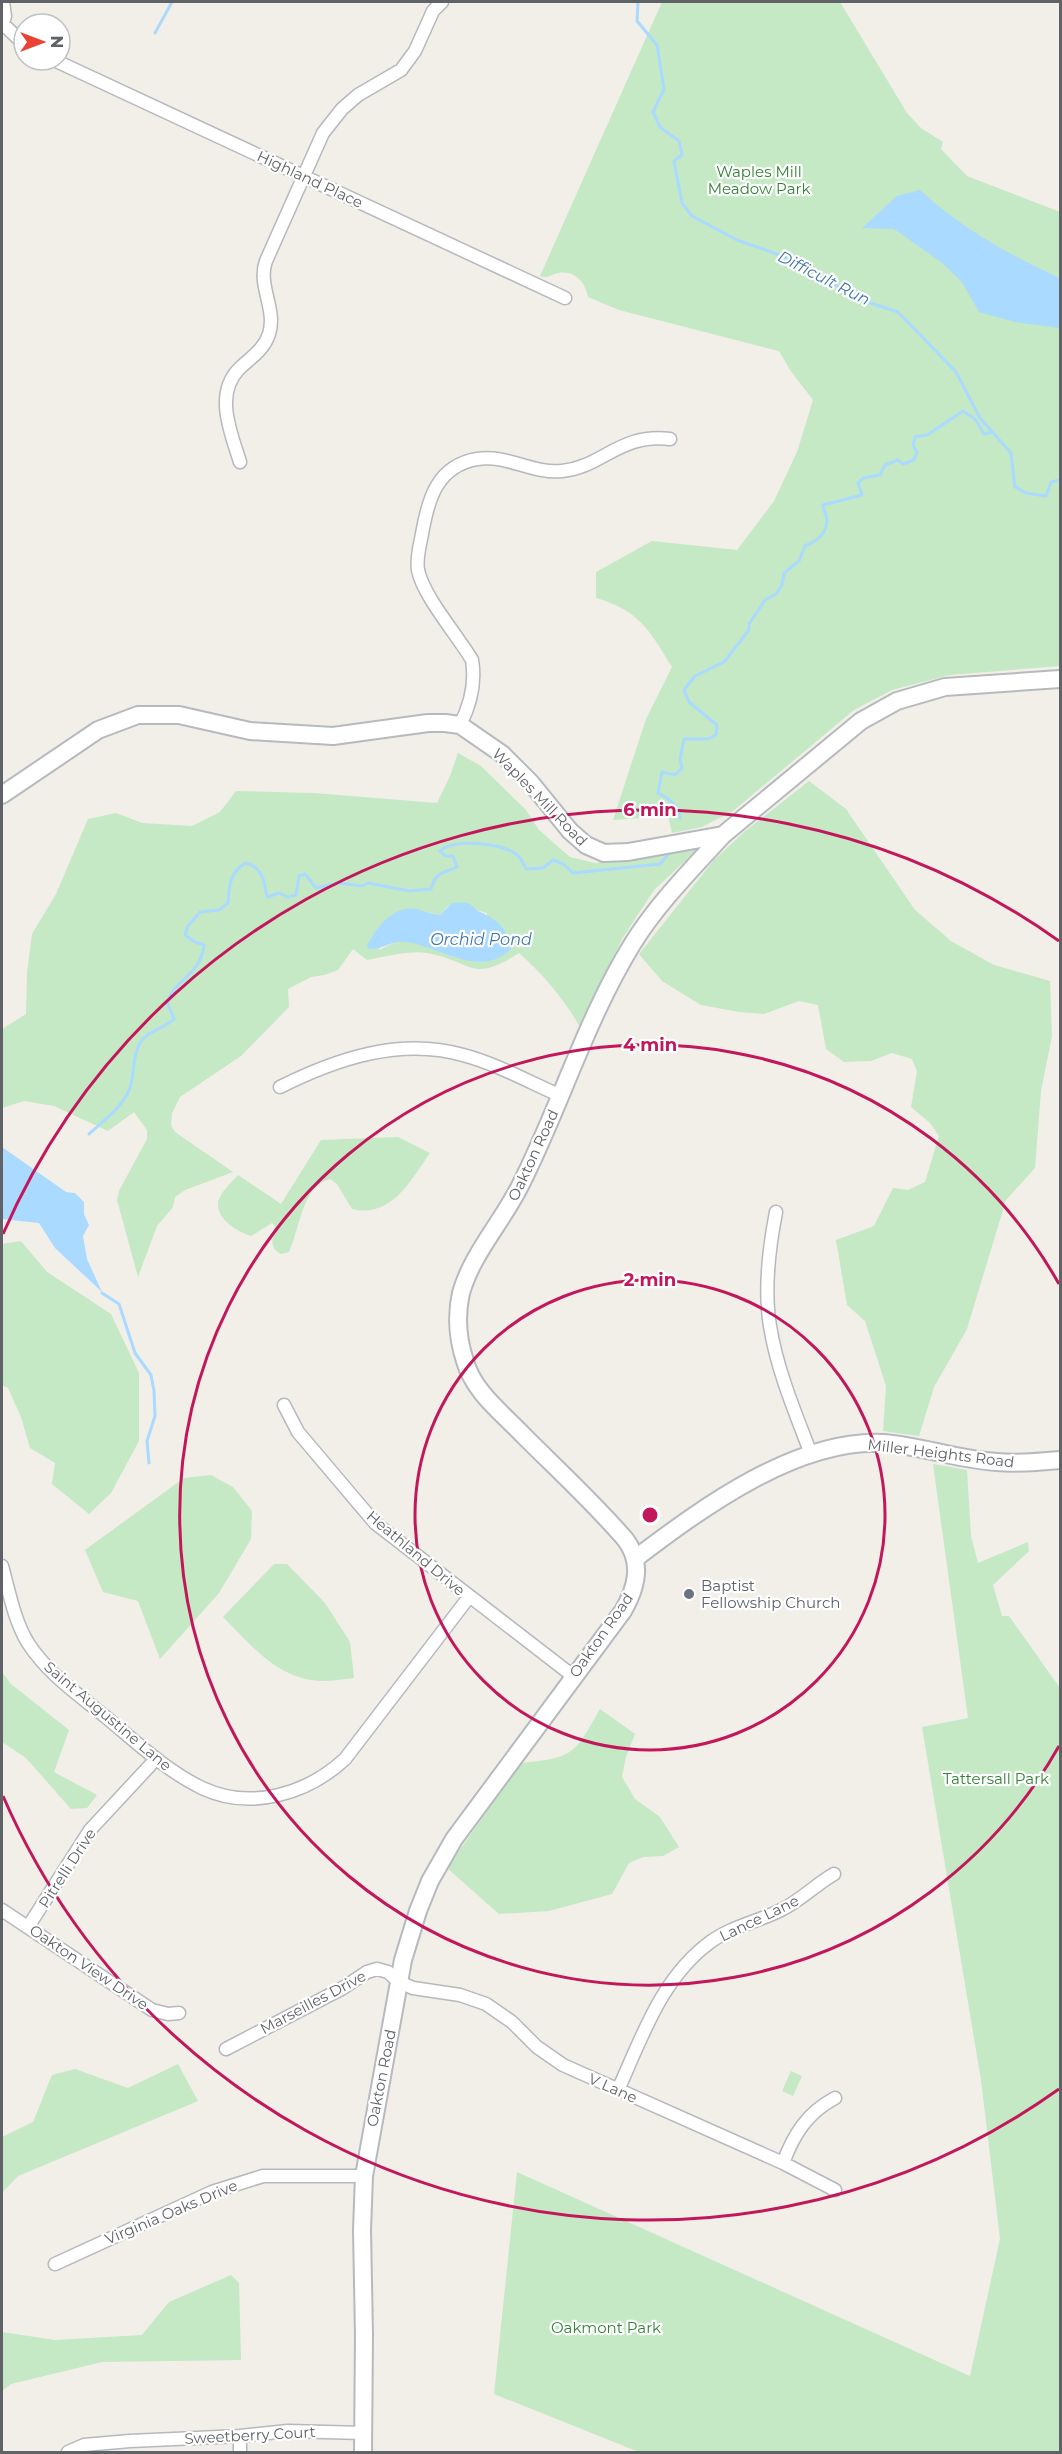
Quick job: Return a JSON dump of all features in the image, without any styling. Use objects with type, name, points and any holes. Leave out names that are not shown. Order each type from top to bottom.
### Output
[{"type":"street","points":[[2,25],[3,2]]},
{"type":"street","points":[[240,462],[226,412],[227,391],[237,370],[262,347],[269,334],[272,318],[262,271],[323,134],[342,109],[357,95],[401,70],[415,51],[433,11],[442,2]]},
{"type":"street","name":"Highland Place","points":[[72,68],[565,298]]},
{"type":"street","points":[[2,795],[98,730],[138,715],[179,715],[250,731],[283,735],[333,736],[428,723],[460,725],[468,708],[472,691],[474,673],[472,660],[427,592],[418,570],[425,515],[432,492],[441,478],[461,463],[486,458],[499,458],[534,468],[564,471],[641,438],[670,439]]},
{"type":"street","name":"Waples Mill Road","points":[[460,725],[502,754],[531,783],[570,831],[593,849],[604,853],[628,852],[723,835],[861,721],[890,704],[921,692],[945,687],[1060,679]]},
{"type":"street","name":"Oakton Road","points":[[363,2452],[362,2223],[366,2152],[399,1982],[418,1911],[442,1858],[631,1597],[636,1580],[636,1558],[633,1549],[483,1393],[468,1371],[461,1347],[459,1313],[465,1281],[519,1189],[610,985],[635,941],[669,895],[723,835]]},
{"type":"street","points":[[280,1087],[342,1060],[366,1053],[430,1049],[453,1052],[474,1059],[561,1096]]},
{"type":"street","points":[[776,1212],[772,1231],[769,1274],[770,1325],[781,1372],[811,1454]]},
{"type":"street","name":"Heathland Drive","points":[[284,1405],[298,1432],[375,1522],[573,1676]]},
{"type":"street","name":"Miller Heights Road","points":[[636,1558],[726,1495],[830,1447],[867,1443],[909,1447],[997,1462],[1060,1460]]},
{"type":"street","name":"Saint Augustine Lane","points":[[2,1566],[17,1617],[27,1641],[54,1674],[156,1759],[203,1788],[224,1795],[254,1798],[274,1797],[311,1785],[330,1773],[345,1759],[469,1597]]},
{"type":"street","name":"Pitrelli Drive","points":[[28,1927],[90,1830],[156,1759]]},
{"type":"street","name":"Lance Lane","points":[[618,2090],[659,1999],[688,1962],[709,1942],[730,1930],[781,1910],[834,1874]]},
{"type":"street","name":"Oakton View Drive","points":[[2,1910],[152,2010],[168,2014],[179,2013]]},
{"type":"street","name":"Marseilles Drive","points":[[226,2049],[343,1988],[368,1972],[377,1970],[388,1972],[399,1982]]},
{"type":"street","name":"V Lane","points":[[399,1982],[413,1988],[460,1995],[486,2004],[512,2022],[537,2047],[562,2065],[783,2163],[835,2190]]},
{"type":"street","points":[[783,2163],[792,2138],[807,2118],[820,2106],[835,2098]]},
{"type":"street","name":"Virginia Oaks Drive","points":[[55,2264],[236,2183],[273,2176],[364,2176]]},
{"type":"street","name":"Sweetberry Court","points":[[68,2452],[84,2445],[288,2431],[363,2433]]},
{"type":"street","points":[[240,2436],[240,2452]]},
{"type":"green space","name":"Waples Mill Meadow Park","points":[[662,2],[840,2],[907,113],[921,128],[943,142],[941,149],[967,176],[1060,212],[1060,666],[950,675],[892,690],[854,710],[733,811],[702,827],[672,833],[668,816],[613,820],[646,719],[672,667],[642,624],[623,609],[596,598],[596,572],[652,541],[737,550],[774,501],[797,452],[813,400],[779,351],[619,310],[588,297],[582,282],[569,273],[540,276]]},
{"type":"green space","points":[[458,753],[481,766],[526,810],[539,830],[570,857],[595,863],[658,856],[699,848],[654,890],[622,939],[580,1027],[552,987],[519,953],[503,962],[481,969],[421,952],[367,960],[353,949],[338,970],[311,977],[288,989],[289,1007],[241,1056],[180,1097],[172,1113],[171,1125],[175,1132],[233,1172],[185,1190],[175,1197],[173,1207],[157,1226],[138,1277],[117,1200],[119,1191],[147,1139],[147,1130],[134,1112],[108,1131],[54,1106],[24,1101],[2,1108],[2,1029],[26,1014],[27,973],[32,934],[56,894],[88,819],[116,813],[142,823],[192,826],[220,812],[236,791],[314,793],[437,803]],"holes":[[[466,903],[476,910],[487,913],[482,962],[410,942],[401,941],[379,950],[390,916],[397,913],[415,910],[440,915],[448,906]]]},
{"type":"green space","points":[[809,781],[846,809],[915,910],[951,941],[994,965],[1050,981],[1052,1036],[1041,1091],[1035,1168],[1006,1200],[967,1329],[934,1387],[919,1436],[883,1431],[886,1386],[865,1321],[847,1305],[836,1240],[874,1226],[893,1188],[908,1190],[925,1182],[939,1136],[930,1123],[911,1107],[917,1071],[912,1059],[892,1053],[871,1061],[844,1062],[826,1049],[818,1005],[799,1001],[764,1014],[701,1005],[662,981],[639,954],[714,860],[744,832]]},
{"type":"green space","points":[[398,1137],[430,1153],[398,1195],[389,1203],[378,1208],[366,1211],[352,1209],[337,1184],[330,1179],[321,1183],[313,1190],[303,1209],[289,1252],[281,1254],[274,1248],[272,1242],[275,1226],[272,1223],[251,1236],[234,1228],[221,1215],[219,1199],[238,1175],[281,1204],[321,1140]]},
{"type":"green space","points":[[21,1241],[47,1272],[111,1314],[139,1373],[139,1441],[111,1493],[89,1514],[52,1484],[55,1463],[30,1448],[21,1417],[8,1388],[2,1385],[2,1244]]},
{"type":"green space","points":[[933,1464],[967,1470],[971,1536],[978,1563],[1028,1542],[1029,1551],[993,1585],[1002,1616],[1009,1616],[1060,1688],[1060,2452],[639,2452],[494,2394],[517,2172],[970,2376],[1000,2239],[981,2080],[922,1727],[968,1718]]},
{"type":"green space","points":[[211,1475],[233,1487],[252,1511],[251,1539],[219,1593],[160,1659],[138,1601],[103,1592],[85,1550],[184,1478]]},
{"type":"green space","points":[[274,1564],[287,1564],[325,1603],[350,1642],[354,1678],[322,1681],[292,1675],[266,1659],[223,1617]]},
{"type":"green space","points":[[2,1672],[11,1684],[69,1730],[54,1772],[97,1795],[87,1808],[71,1809],[26,1758],[2,1742]]},
{"type":"green space","points":[[600,1709],[635,1734],[626,1757],[622,1777],[635,1799],[660,1817],[679,1847],[663,1856],[643,1857],[629,1863],[612,1894],[549,1911],[499,1914],[447,1868],[521,1763],[552,1759],[571,1751],[578,1745]]},
{"type":"green space","points":[[178,2064],[198,2101],[18,2176],[2,2193],[2,2137],[33,2122],[52,2075],[75,2069],[128,2088]]},
{"type":"green space","points":[[791,2071],[802,2076],[793,2096],[782,2091]]},
{"type":"green space","points":[[231,2275],[239,2283],[241,2360],[102,2362],[11,2384],[2,2391],[2,2332],[55,2340],[142,2335],[169,2302]]},
{"type":"water","points":[[920,190],[935,204],[986,240],[1060,278],[1060,328],[1015,322],[979,312],[962,282],[941,262],[894,229],[862,228],[897,196]]},
{"type":"water","name":"Orchid Pond","points":[[452,903],[469,904],[491,917],[504,930],[511,949],[499,958],[472,961],[405,942],[396,942],[374,949],[369,949],[367,946],[380,925],[393,914],[408,909],[417,909],[440,915]]},
{"type":"water","points":[[2,1147],[66,1192],[75,1193],[84,1202],[84,1214],[89,1225],[83,1236],[87,1259],[102,1292],[55,1248],[39,1223],[2,1219]]},
{"type":"waterway","points":[[155,33],[172,2]]},
{"type":"waterway","name":"Difficult Run","points":[[638,2],[637,21],[657,45],[664,89],[653,112],[660,127],[679,141],[682,155],[674,161],[682,203],[692,216],[737,240],[791,259],[861,300],[898,312],[956,372],[980,418],[1011,453],[1015,487],[1026,493],[1046,496],[1051,482],[1060,480]]},
{"type":"waterway","points":[[680,818],[673,803],[658,793],[662,772],[675,775],[682,768],[680,759],[684,739],[708,739],[716,735],[717,725],[689,702],[684,690],[695,676],[724,662],[749,630],[749,624],[765,600],[776,594],[782,585],[784,573],[799,561],[805,546],[823,533],[827,525],[823,505],[862,495],[858,483],[863,478],[880,475],[885,465],[898,460],[903,464],[914,460],[917,452],[913,445],[915,437],[927,435],[963,411],[975,419],[984,434],[992,432]]},
{"type":"waterway","points":[[89,1134],[114,1112],[129,1091],[140,1043],[147,1035],[174,1019],[167,1002],[176,987],[198,963],[204,945],[185,935],[188,926],[200,912],[219,910],[228,903],[231,880],[236,871],[245,863],[259,871],[267,897],[279,893],[288,897],[296,895],[299,876],[305,874],[316,888],[338,883],[362,886],[368,883],[409,891],[431,889],[438,876],[457,867],[453,856],[445,856],[440,851],[456,844],[489,845],[509,850],[519,857],[526,869],[543,868],[553,860],[563,864],[573,873],[660,864],[671,851]]},
{"type":"waterway","points":[[102,1293],[119,1304],[135,1353],[151,1375],[155,1416],[147,1441],[149,1463]]},
{"type":"place","name":"Baptist Fellowship Church","points":[[689,1594]]},
{"type":"park label","name":"Tattersall Park","points":[[996,1778]]},
{"type":"park label","name":"Oakmont Park","points":[[606,2327]]}]
